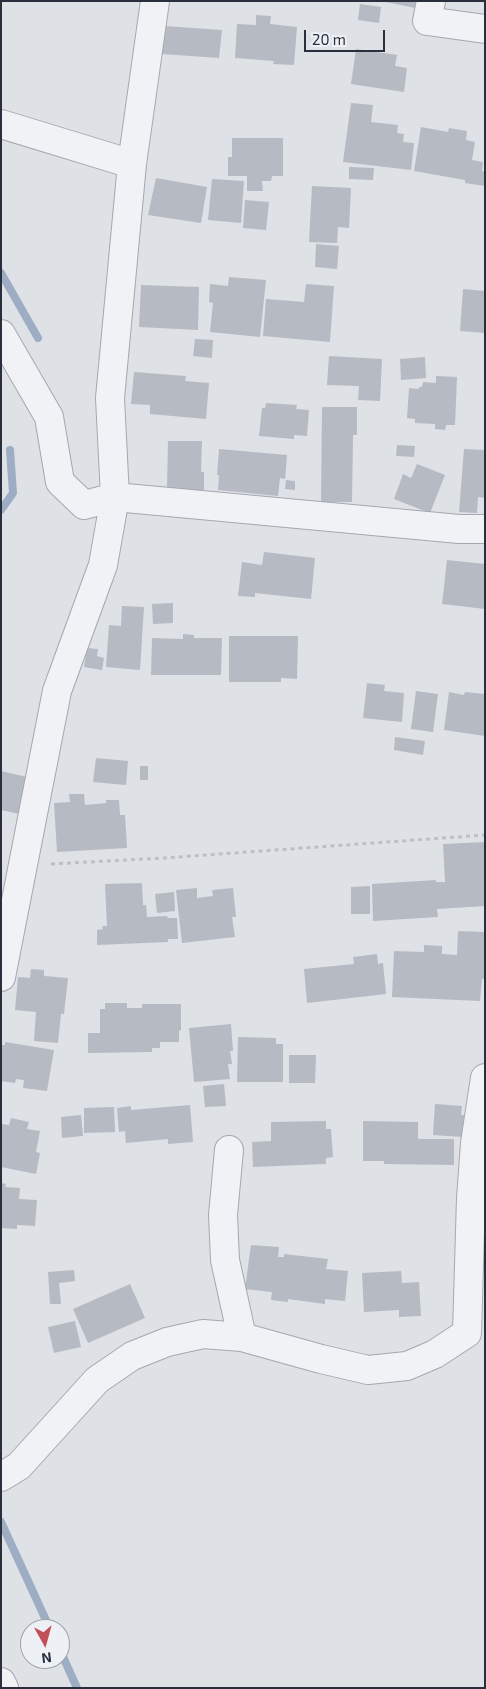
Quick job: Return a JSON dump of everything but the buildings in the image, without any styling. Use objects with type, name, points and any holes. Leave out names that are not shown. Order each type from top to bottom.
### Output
[{"type":"street","points":[[1,977],[57,691],[103,565],[115,497],[110,398],[132,164],[155,1]]},
{"type":"street","points":[[431,1],[427,21],[485,30]]},
{"type":"street","points":[[1,124],[132,164]]},
{"type":"street","points":[[1,334],[49,417],[60,482],[84,505],[115,497],[459,529],[485,529]]},
{"type":"street","points":[[1,1477],[19,1466],[97,1380],[132,1356],[167,1342],[203,1334],[242,1337],[368,1370],[407,1366],[435,1354],[467,1332],[471,1198],[475,1143],[485,1078]]},
{"type":"street","points":[[230,1150],[223,1215],[225,1260],[242,1337]]},
{"type":"street","points":[[1,1682],[4,1688]]},
{"type":"path","points":[[22,865],[164,858],[485,835]]},
{"type":"waterway","points":[[1,273],[38,338]]},
{"type":"waterway","points":[[1,510],[13,493],[10,450]]},
{"type":"waterway","points":[[1,1522],[45,1619]]},
{"type":"waterway","points":[[68,1669],[77,1688]]}]
